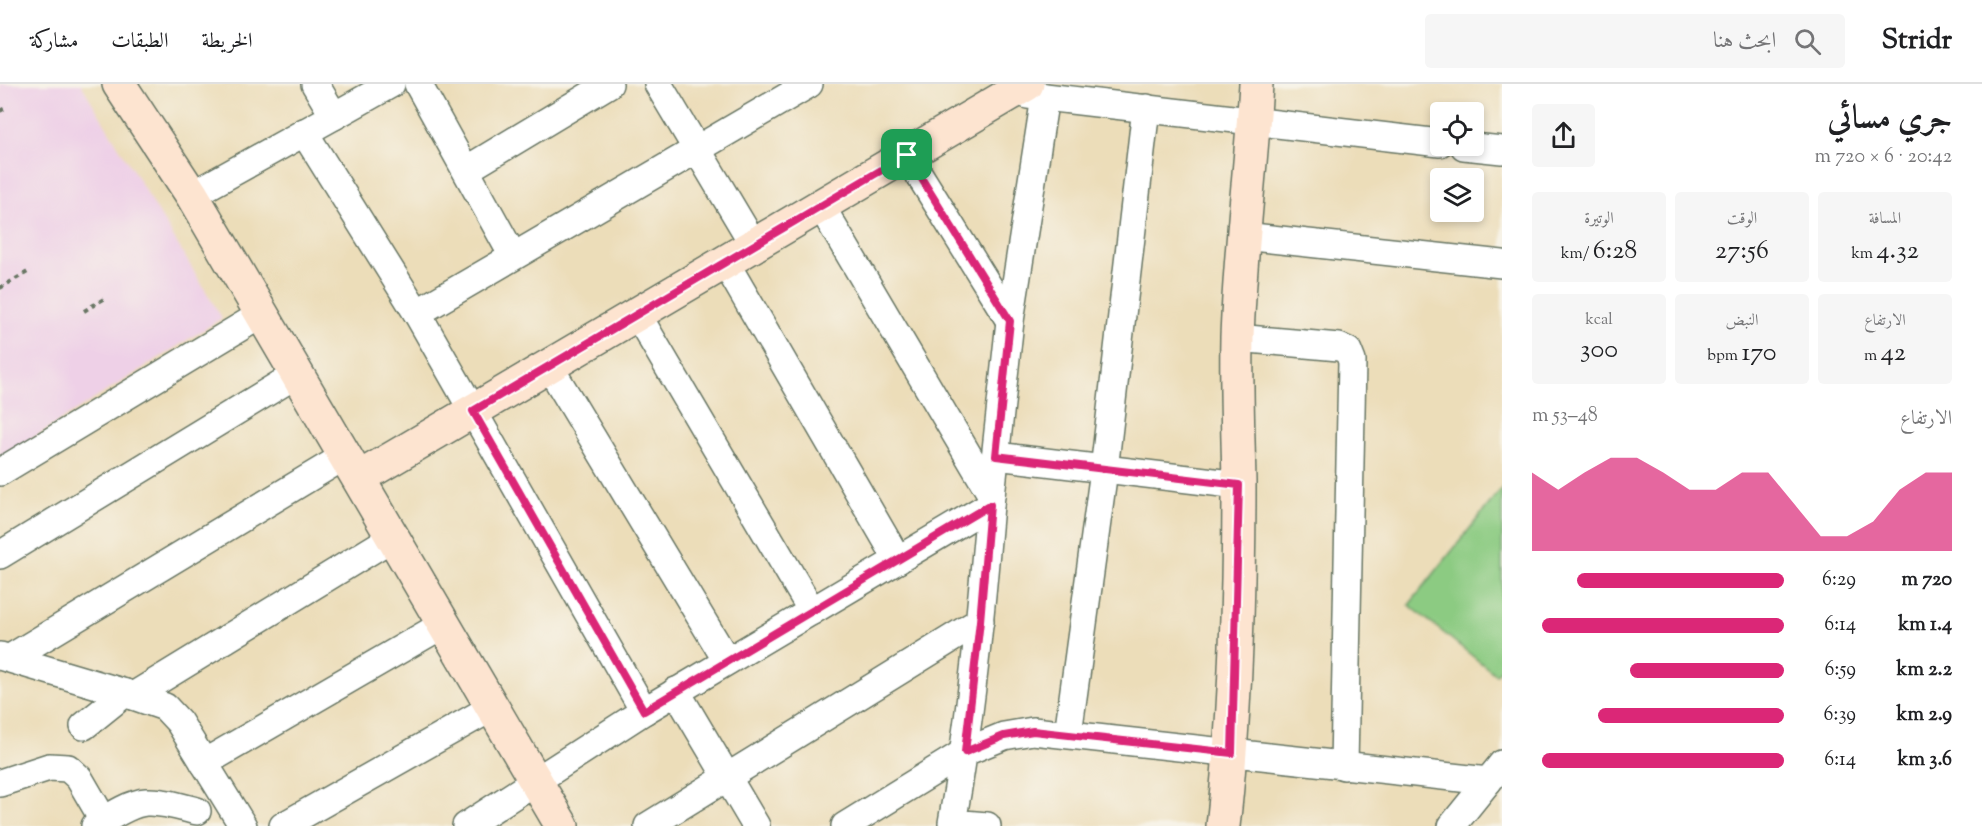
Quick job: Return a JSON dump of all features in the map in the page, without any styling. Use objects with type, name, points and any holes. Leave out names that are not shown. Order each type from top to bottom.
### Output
[{"type":"street","points":[[119,84],[192,195],[562,826]]},
{"type":"street","points":[[315,84],[333,116]]},
{"type":"street","points":[[192,195],[391,84]]},
{"type":"street","points":[[418,84],[513,255]]},
{"type":"street","points":[[466,170],[609,84]]},
{"type":"street","points":[[658,84],[754,245]]},
{"type":"street","points":[[417,313],[809,84]]},
{"type":"street","points":[[1223,826],[1232,753],[1239,485],[1237,338],[1256,84]]},
{"type":"street","points":[[5,657],[352,467],[473,411],[907,155],[1022,90],[1254,122],[1430,142]]},
{"type":"street","points":[[987,826],[952,824],[965,752],[1010,321],[1022,90]]},
{"type":"street","points":[[1068,734],[1104,470],[1146,108]]},
{"type":"street","points":[[304,132],[417,313],[644,711]]},
{"type":"street","points":[[1484,148],[1502,150]]},
{"type":"street","points":[[907,155],[1010,321]]},
{"type":"street","points":[[821,206],[990,499]]},
{"type":"street","points":[[1243,236],[1502,264]]},
{"type":"street","points":[[725,262],[898,560]]},
{"type":"street","points":[[0,472],[262,314]]},
{"type":"street","points":[[637,314],[812,611]]},
{"type":"street","points":[[1237,338],[1339,347],[1347,351],[1352,361],[1344,766]]},
{"type":"street","points":[[549,366],[727,661]]},
{"type":"street","points":[[0,555],[297,374]]},
{"type":"street","points":[[996,456],[1239,485]]},
{"type":"street","points":[[466,826],[676,691],[898,560],[990,499]]},
{"type":"street","points":[[84,726],[129,695],[393,537]]},
{"type":"street","points":[[648,826],[980,621]]},
{"type":"street","points":[[202,760],[444,624]]},
{"type":"street","points":[[5,657],[165,707],[179,722],[243,826]]},
{"type":"street","points":[[676,691],[756,826]]},
{"type":"street","points":[[283,826],[493,707]]},
{"type":"street","points":[[845,826],[965,752],[987,741],[1020,732],[1068,734],[1344,766],[1495,773]]},
{"type":"street","points":[[0,783],[49,767],[68,768],[79,778],[99,824],[144,802],[171,804],[195,818],[202,760]]},
{"type":"street","points":[[1452,826],[1495,773]]},
{"type":"path","points":[[0,111],[7,107]]},
{"type":"path","points":[[0,288],[31,270]]},
{"type":"path","points":[[84,311],[107,297]]},
{"type":"shaded area","points":[[0,84],[81,84],[222,318],[0,459]]},
{"type":"green space","points":[[1502,488],[1502,668],[1496,675],[1409,605]]},
{"type":"route","points":[[907,155],[1010,321],[996,456],[1239,485],[1232,753],[1033,731],[987,741],[965,752],[990,505],[644,711],[473,411],[907,155]]}]
